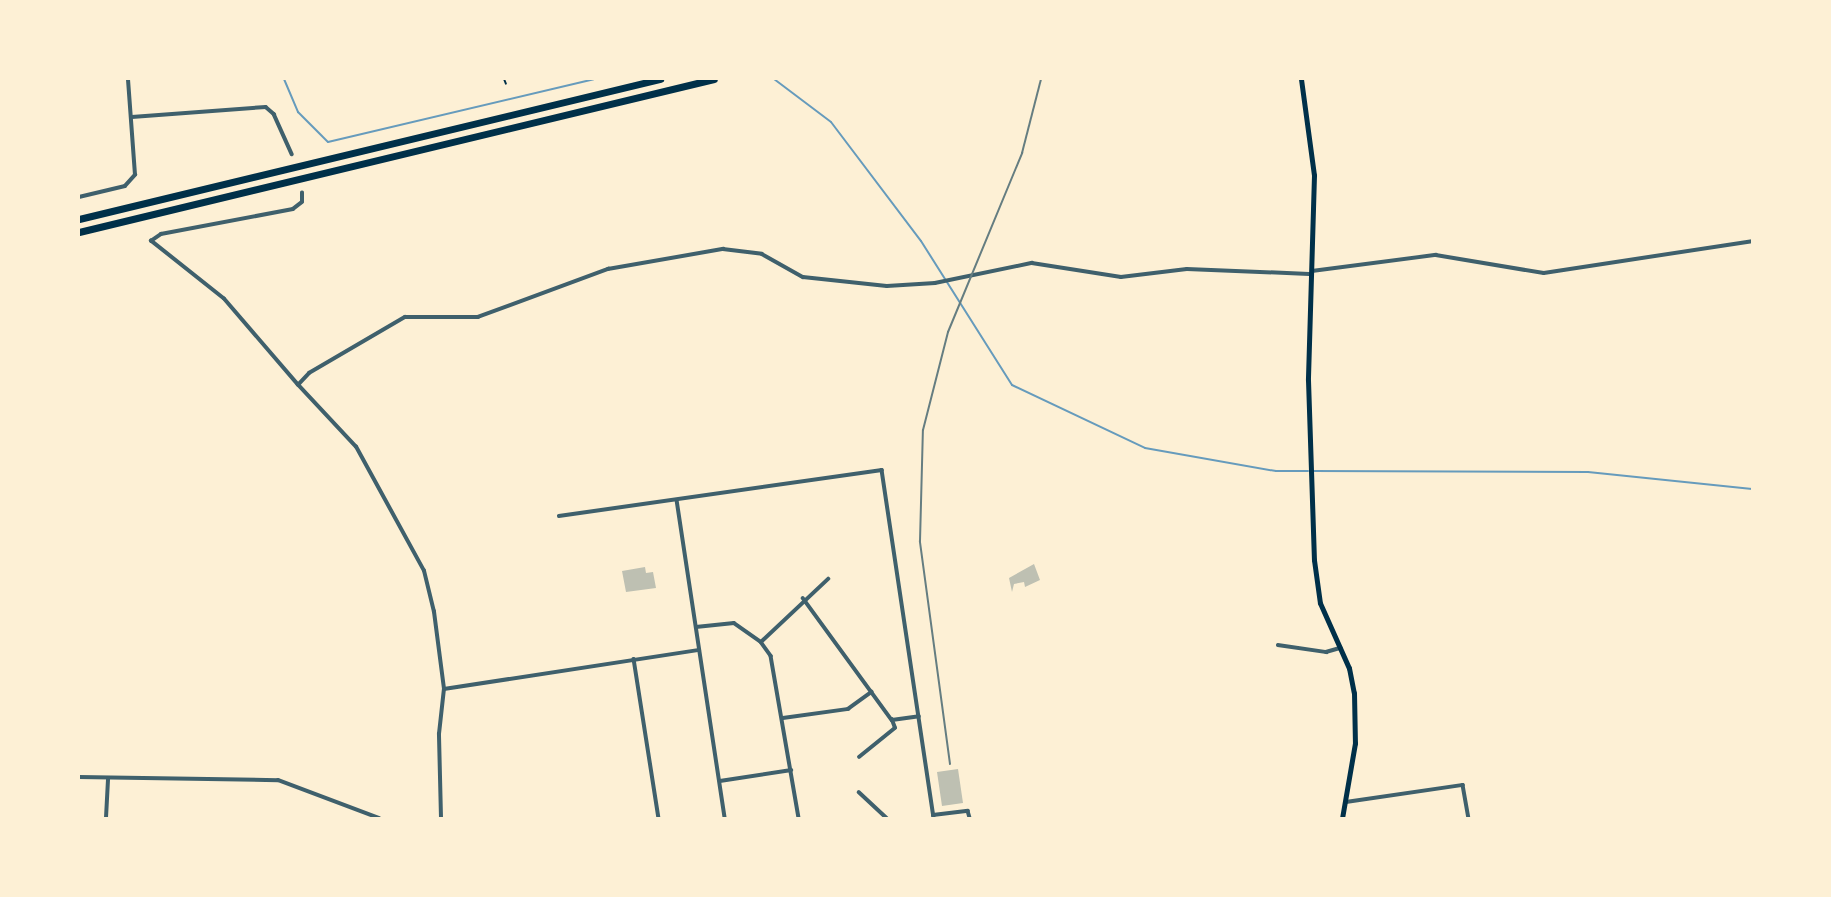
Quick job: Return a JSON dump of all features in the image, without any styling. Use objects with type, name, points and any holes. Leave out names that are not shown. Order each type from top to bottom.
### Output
[{"type":"highway","points":[[79,219],[660,79]]},
{"type":"highway","points":[[79,232],[714,79]]},
{"type":"main road","points":[[1301,79],[1313,161],[1309,273],[1309,462],[1312,529],[1320,603],[1352,681],[1355,717],[1342,818]]},
{"type":"street","points":[[79,197],[132,181],[132,117],[128,79]]},
{"type":"street","points":[[132,117],[265,107],[274,114],[292,153]]},
{"type":"street","points":[[302,193],[302,202],[293,209],[161,234],[151,241],[224,299],[356,447],[424,571],[435,612],[444,688],[439,734],[441,818]]},
{"type":"street","points":[[298,385],[309,373],[405,317],[478,317],[608,269],[692,252],[757,253],[803,277],[887,286],[935,283],[1032,263],[1121,276],[1187,269],[1309,273],[1436,254],[1544,273],[1752,241]]},
{"type":"street","points":[[559,516],[882,470],[934,817],[968,811],[970,818]]},
{"type":"street","points":[[677,500],[725,818]]},
{"type":"street","points":[[761,642],[803,598],[828,579]]},
{"type":"street","points":[[803,598],[892,720],[895,728],[859,757]]},
{"type":"street","points":[[695,627],[734,623],[761,642],[776,670],[799,818]]},
{"type":"street","points":[[1278,645],[1326,652],[1340,648]]},
{"type":"street","points":[[444,688],[699,650]]},
{"type":"street","points":[[634,659],[659,818]]},
{"type":"street","points":[[783,718],[848,709],[872,692]]},
{"type":"street","points":[[892,720],[919,716]]},
{"type":"street","points":[[720,781],[792,770]]},
{"type":"street","points":[[79,777],[108,779],[177,775],[278,780],[379,818]]},
{"type":"street","points":[[106,818],[108,779]]},
{"type":"street","points":[[1344,802],[1464,785],[1469,818]]},
{"type":"street","points":[[859,792],[887,818]]},
{"type":"path","points":[[504,79],[506,84]]},
{"type":"building","points":[[1034,564],[1040,580],[1025,587],[1024,582],[1014,584],[1012,592],[1009,578]]},
{"type":"building","points":[[645,567],[646,573],[653,572],[656,588],[626,592],[622,571]]},
{"type":"building","points":[[958,769],[963,803],[942,806],[937,772]]},
{"type":"waterway","points":[[284,79],[298,112],[328,142],[594,79]]},
{"type":"waterway","points":[[774,79],[831,122],[921,241],[1012,385],[1145,448],[1276,471],[1308,471]]},
{"type":"waterway","points":[[1313,471],[1588,472],[1752,489]]},
{"type":"railway","points":[[950,764],[920,541],[923,430],[948,332],[1022,153],[1041,79]]}]
